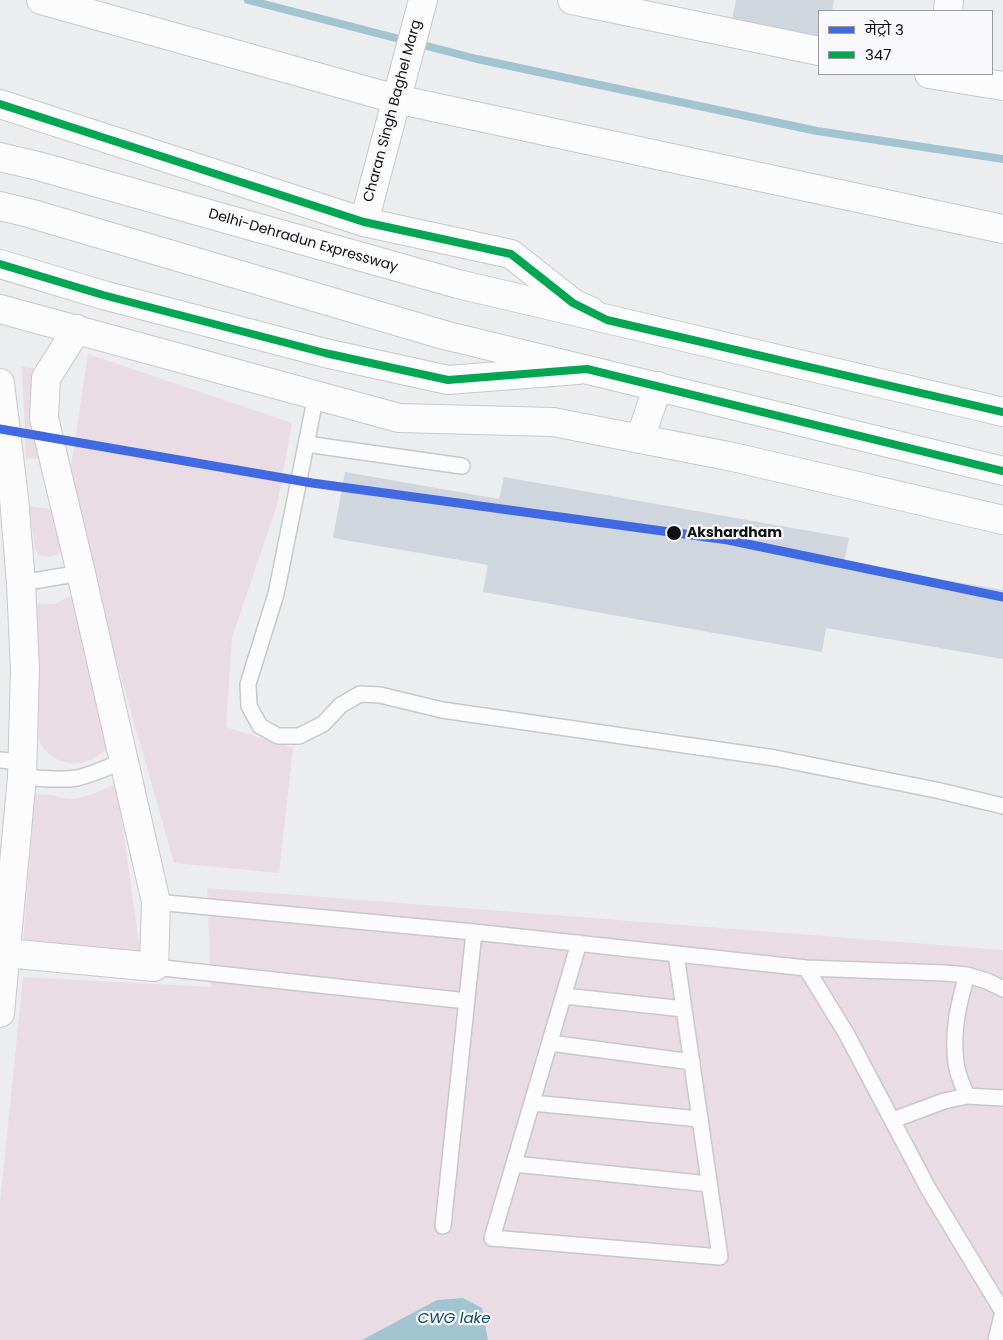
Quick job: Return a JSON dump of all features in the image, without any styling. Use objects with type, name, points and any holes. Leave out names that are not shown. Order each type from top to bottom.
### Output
[{"type":"main road","points":[[41,0],[396,99],[1003,229]]},
{"type":"main road","name":"Charan Singh Baghel Marg","points":[[364,222],[423,0]]},
{"type":"main road","points":[[572,0],[818,51]]},
{"type":"main road","points":[[936,75],[1003,86]]},
{"type":"main road","points":[[0,104],[364,222],[511,254],[573,303],[607,320],[1003,412]]},
{"type":"main road","name":"Delhi-Dehradun Expressway","points":[[0,157],[458,284],[607,320]]},
{"type":"main road","points":[[0,206],[444,335],[1003,471]]},
{"type":"main road","points":[[0,264],[103,296],[325,353],[448,380],[587,369]]},
{"type":"main road","points":[[0,309],[399,418],[553,422],[733,457],[1003,520]]},
{"type":"main road","points":[[6,953],[154,967],[156,902],[44,418],[46,378],[77,330]]},
{"type":"main road","points":[[0,383],[14,498],[26,670],[14,766],[6,953],[0,1013]]},
{"type":"main road","points":[[640,439],[658,386]]},
{"type":"lane","points":[[316,395],[276,594],[248,684],[249,706],[260,726],[278,736],[300,736],[323,724],[341,705],[360,694],[380,695],[442,710],[775,758],[936,790],[1003,806]]},
{"type":"lane","points":[[306,444],[462,466]]},
{"type":"lane","points":[[21,583],[81,573]]},
{"type":"lane","points":[[14,766],[56,779],[76,778],[98,772],[124,760]]},
{"type":"lane","points":[[156,902],[474,932],[806,968],[945,973],[987,981],[1003,989]]},
{"type":"lane","points":[[444,1226],[474,932]]},
{"type":"lane","points":[[579,943],[492,1238],[720,1257],[676,954]]},
{"type":"lane","points":[[154,967],[467,1001]]},
{"type":"lane","points":[[806,968],[846,1033],[934,1197],[1003,1311],[996,1340]]},
{"type":"lane","points":[[967,976],[957,1010],[955,1034],[956,1065],[967,1096]]},
{"type":"lane","points":[[564,996],[684,1009]]},
{"type":"lane","points":[[550,1043],[692,1062]]},
{"type":"lane","points":[[892,1120],[944,1101],[967,1096],[1003,1098]]},
{"type":"lane","points":[[532,1103],[700,1119]]},
{"type":"lane","points":[[514,1164],[709,1184]]},
{"type":"shaded area","points":[[88,354],[292,423],[277,505],[232,638],[226,727],[293,748],[279,873],[174,863],[74,511],[71,466]]},
{"type":"shaded area","points":[[22,366],[59,373],[52,460],[26,458]]},
{"type":"shaded area","points":[[29,506],[50,509],[63,545],[58,554],[49,557],[40,556],[35,549]]},
{"type":"shaded area","points":[[75,594],[110,746],[92,759],[72,763],[54,758],[39,741],[34,603],[54,604]]},
{"type":"shaded area","points":[[111,786],[117,786],[140,951],[23,942],[35,794],[74,799],[93,794]]},
{"type":"shaded area","points":[[207,888],[1003,950],[1003,1340],[0,1340],[0,1203],[23,977],[211,987]]},
{"type":"water","name":"CWG lake","points":[[463,1298],[482,1308],[488,1340],[362,1340],[437,1300]]},
{"type":"building","points":[[736,0],[834,0],[832,10],[818,10],[818,37],[732,20]]},
{"type":"building","name":"Akshardham","points":[[345,472],[499,499],[504,477],[849,538],[844,562],[1003,590],[1003,659],[826,628],[822,652],[483,592],[488,565],[333,538]]},
{"type":"waterway","points":[[248,0],[477,59],[817,131],[1003,159]]},
{"type":"metro line","name":"3","points":[[0,429],[312,483],[728,540],[1003,597]]},
{"type":"transit line","name":"347","points":[[0,104],[364,222],[511,254],[573,303],[607,320],[1003,412]]},
{"type":"transit line","name":"347","points":[[0,264],[103,295],[325,353],[448,380],[587,369],[1003,471]]},
{"type":"place","name":"Akshardham","points":[[674,533]]}]
